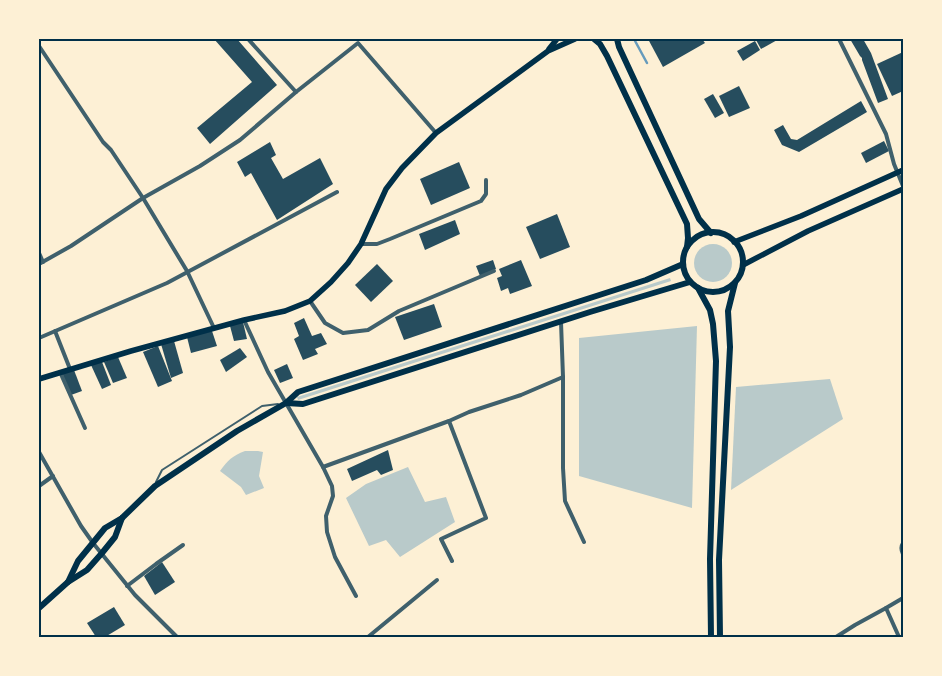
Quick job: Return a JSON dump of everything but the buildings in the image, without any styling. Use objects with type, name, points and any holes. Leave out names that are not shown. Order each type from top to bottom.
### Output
[{"type":"main road","points":[[548,51],[557,39]]},
{"type":"main road","points":[[39,379],[214,328],[285,311],[310,301],[335,278],[361,244],[386,189],[402,168],[436,133],[548,51],[575,39]]},
{"type":"main road","points":[[594,39],[600,44],[607,56],[687,224],[688,247]]},
{"type":"main road","points":[[617,39],[699,219],[712,233]]},
{"type":"main road","points":[[734,242],[801,216],[901,171]]},
{"type":"main road","points":[[742,265],[808,231],[903,188]]},
{"type":"main road","points":[[720,637],[719,560],[730,347],[728,311],[735,283],[740,274],[742,255],[734,242],[721,234],[702,235],[694,240],[684,255],[683,264],[690,282],[707,292],[727,289],[735,283]]},
{"type":"main road","points":[[68,582],[78,561],[105,528],[122,518],[155,486],[238,431],[286,403],[298,392],[646,280],[683,264]]},
{"type":"main road","points":[[286,403],[303,404],[690,282]]},
{"type":"main road","points":[[698,288],[710,310],[714,324],[716,361],[710,558],[711,637]]},
{"type":"main road","points":[[39,608],[68,582],[88,570],[115,537],[122,518]]},
{"type":"street","points":[[248,39],[296,92]]},
{"type":"street","points":[[839,39],[886,134],[894,164],[901,171],[903,188]]},
{"type":"street","points":[[39,253],[41,263],[71,246],[143,198],[200,166],[240,140],[296,92],[358,43],[436,133]]},
{"type":"street","points":[[39,46],[143,198],[187,271],[214,328]]},
{"type":"street","points":[[361,244],[377,244],[481,201],[486,194],[486,180]]},
{"type":"street","points":[[39,338],[167,283],[337,192]]},
{"type":"street","points":[[310,301],[325,323],[343,333],[368,330],[399,312],[494,271]]},
{"type":"street","points":[[244,320],[268,372],[332,486],[333,496],[326,516],[327,532],[335,557],[356,596]]},
{"type":"street","points":[[561,322],[565,501],[584,542]]},
{"type":"street","points":[[55,331],[70,369]]},
{"type":"street","points":[[60,372],[85,428]]},
{"type":"street","points":[[323,467],[469,412],[521,395],[563,377]]},
{"type":"street","points":[[449,421],[486,518],[441,539],[452,560]]},
{"type":"street","points":[[39,452],[81,526],[127,586],[177,637]]},
{"type":"street","points":[[39,486],[53,476]]},
{"type":"street","points":[[903,543],[901,550],[903,554]]},
{"type":"street","points":[[127,586],[184,545]]},
{"type":"street","points":[[368,637],[437,580]]},
{"type":"street","points":[[836,637],[903,598]]},
{"type":"street","points":[[886,608],[899,637]]},
{"type":"shaded area","points":[[713,244],[726,250],[732,263],[726,276],[713,282],[700,276],[694,263],[700,250]]},
{"type":"shaded area","points":[[670,278],[671,281],[298,400],[297,397]]},
{"type":"shaded area","points":[[697,326],[692,508],[579,476],[579,338]]},
{"type":"shaded area","points":[[830,379],[843,419],[731,490],[736,387]]},
{"type":"shaded area","points":[[245,451],[263,452],[259,476],[264,488],[246,495],[241,487],[220,471],[231,459]]},
{"type":"shaded area","points":[[408,467],[425,502],[446,497],[455,522],[400,557],[386,540],[369,546],[346,498],[366,484]]},
{"type":"waterway","points":[[634,39],[647,63]]}]
